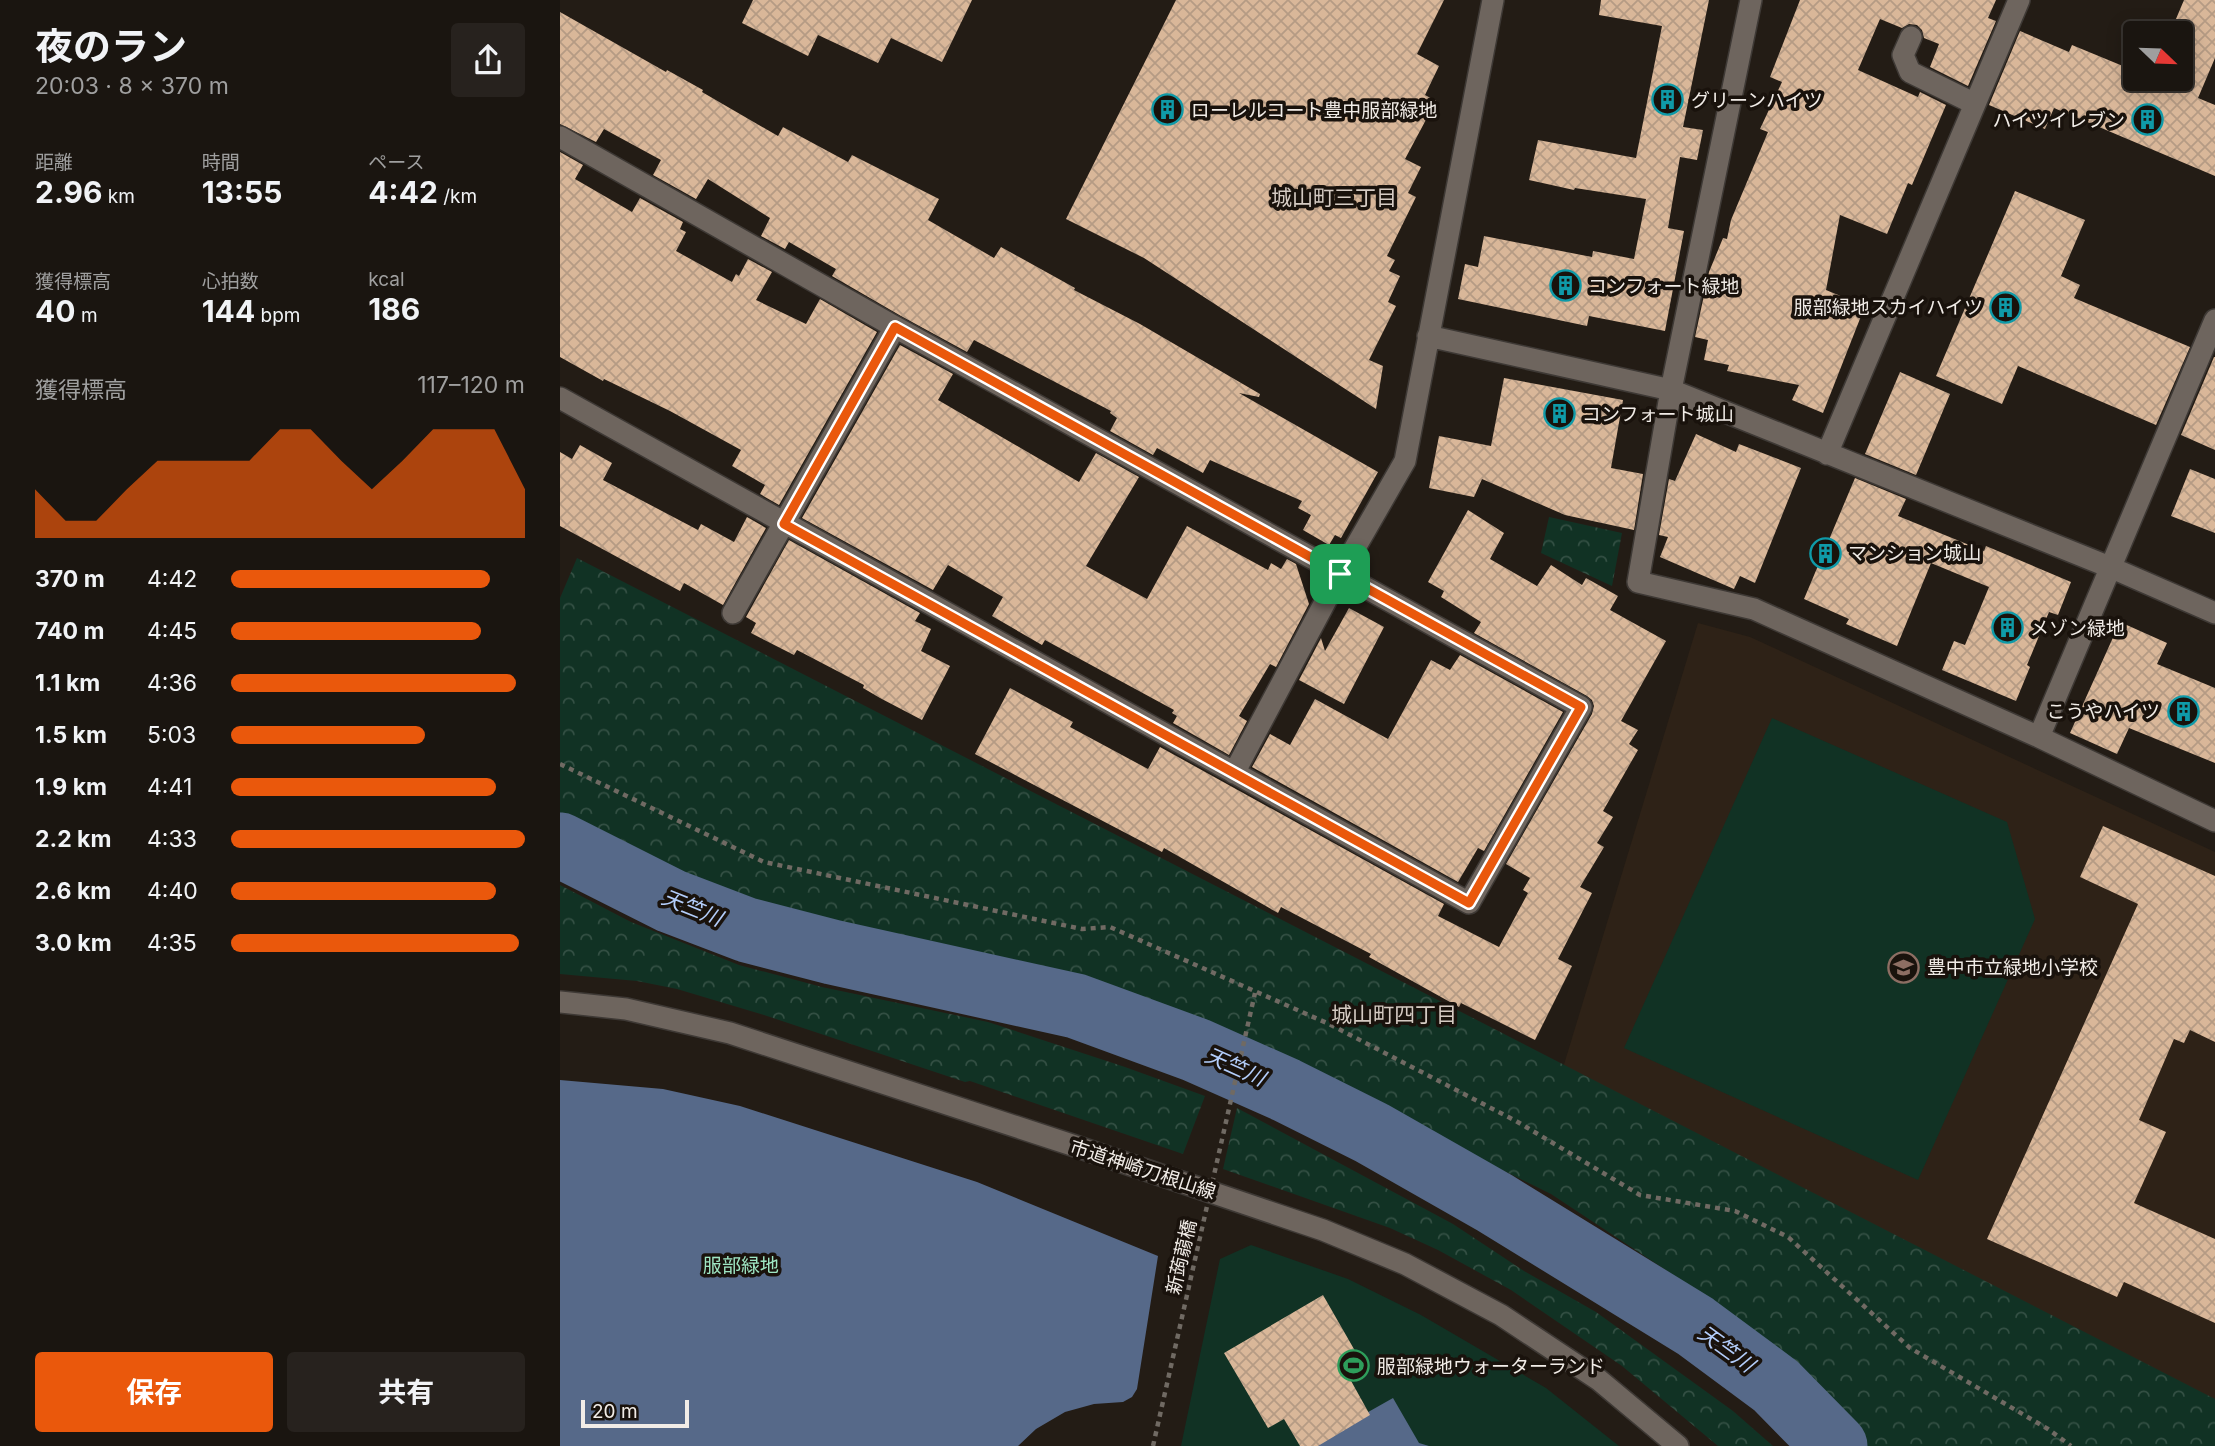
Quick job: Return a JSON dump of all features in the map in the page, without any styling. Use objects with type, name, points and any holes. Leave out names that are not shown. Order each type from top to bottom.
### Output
[{"type":"street","points":[[1234,773],[1340,574],[1405,461],[1493,0]]},
{"type":"street","points":[[1751,0],[1671,390],[1638,582],[1754,609],[2039,737],[2215,821]]},
{"type":"street","points":[[1827,454],[2019,0]]},
{"type":"street","points":[[1911,37],[1903,55],[1910,72],[1975,104]]},
{"type":"street","points":[[560,137],[895,327],[1581,707],[1469,903],[560,398]]},
{"type":"street","points":[[2039,737],[2215,320]]},
{"type":"street","points":[[733,613],[895,327]]},
{"type":"street","points":[[1428,336],[1671,390],[2215,612]]},
{"type":"street","name":"市道神崎刀根山線","points":[[560,1002],[626,1009],[730,1033],[1335,1234],[1405,1264],[1501,1315],[1598,1380],[1678,1446]]},
{"type":"path","points":[[560,764],[764,862],[1082,929],[1110,927],[1329,1024],[1516,1121],[1640,1195],[1735,1211],[1788,1237],[1910,1348],[2048,1429],[2071,1446]]},
{"type":"path","name":"新蒟蒻橋","points":[[1153,1446],[1255,992]]},
{"type":"shaded area","name":"豊中市立緑地小学校","points":[[1698,623],[1750,637],[2215,852],[2215,1406],[1559,1081]]},
{"type":"green space","points":[[1549,517],[1622,533],[1612,586],[1541,553]]},
{"type":"green space","points":[[577,558],[2215,1399],[2215,1446],[1863,1446],[1821,1394],[1711,1300],[1551,1194],[1252,1046],[1087,984],[894,943],[755,905],[596,839],[560,820],[560,598]]},
{"type":"green space","points":[[1772,718],[2007,822],[2035,919],[1918,1180],[1624,1048]]},
{"type":"green space","points":[[560,885],[631,922],[739,965],[822,987],[988,1022],[1205,1096],[1183,1154],[970,1081],[965,1082],[677,989],[637,981],[560,974]]},
{"type":"green space","points":[[1237,1108],[1453,1224],[1524,1271],[1596,1312],[1733,1411],[1773,1446],[1718,1446],[1622,1366],[1511,1290],[1438,1250],[1390,1228],[1223,1169]]},
{"type":"green space","name":"服部緑地ウォーターランド","points":[[1251,1245],[1348,1279],[1421,1315],[1546,1388],[1619,1446],[1181,1446],[1220,1259]]},
{"type":"water","name":"服部緑地","points":[[560,1080],[663,1089],[740,1106],[977,1182],[1158,1256],[1137,1389],[1132,1397],[1123,1402],[1094,1404],[1065,1412],[1036,1429],[1018,1446],[560,1446]]},
{"type":"water","points":[[1393,1398],[1419,1443],[1429,1446],[1308,1446]]},
{"type":"building","points":[[753,0],[972,0],[942,62],[891,38],[878,63],[818,35],[808,56],[742,23]]},
{"type":"building","points":[[1176,0],[1444,0],[1417,54],[1439,66],[1425,95],[1436,101],[1405,159],[1421,167],[1408,193],[1416,197],[1387,256],[1395,260],[1389,271],[1400,276],[1388,302],[1396,306],[1369,360],[1383,366],[1376,409],[1144,258],[1066,219]]},
{"type":"building","points":[[1601,0],[1709,0],[1683,127],[1703,130],[1697,160],[1680,157],[1668,228],[1684,231],[1665,331],[1589,316],[1587,326],[1458,299],[1465,264],[1478,267],[1484,236],[1592,257],[1593,251],[1634,259],[1646,199],[1575,188],[1574,190],[1529,180],[1538,140],[1636,158],[1662,26],[1599,15]]},
{"type":"building","points":[[1800,0],[1996,0],[1988,18],[1996,21],[1968,86],[1930,67],[1939,44],[1924,38],[1917,25],[1909,24],[1902,28],[1880,19],[1858,70],[1918,97],[1920,92],[1946,105],[1912,185],[1908,183],[1887,234],[1840,215],[1826,290],[1865,306],[1823,413],[1792,400],[1799,385],[1727,371],[1729,365],[1704,360],[1708,340],[1695,337],[1709,272],[1723,238],[1727,239],[1731,220],[1768,132],[1760,129],[1782,82],[1770,77]]},
{"type":"building","name":"ハイツイレブン","points":[[2184,0],[2215,0],[2215,58],[2198,98],[2215,105],[2215,176],[2054,108],[2045,129],[1989,105],[2020,31],[2069,52],[2072,45],[2123,66],[2123,91],[2193,91],[2193,21],[2175,21]]},
{"type":"building","points":[[560,12],[703,90],[702,92],[778,136],[783,127],[848,162],[852,155],[939,199],[928,220],[994,258],[1001,247],[1075,288],[1074,290],[1140,324],[1260,394],[1259,397],[1239,393],[1378,472],[1341,538],[1335,535],[1329,545],[1303,530],[1311,515],[1298,508],[1302,501],[1210,460],[1203,473],[1157,448],[1153,455],[1110,431],[1117,418],[1111,411],[974,340],[967,352],[901,316],[832,276],[836,269],[789,242],[785,249],[761,236],[770,218],[708,179],[696,199],[653,175],[661,160],[604,129],[596,142],[560,124]]},
{"type":"building","points":[[560,152],[583,165],[575,179],[632,212],[640,198],[683,222],[680,229],[686,232],[676,251],[732,282],[736,274],[739,276],[748,259],[772,272],[756,300],[806,324],[820,299],[877,332],[779,505],[760,494],[765,485],[732,466],[741,450],[670,411],[604,379],[603,381],[560,357]]},
{"type":"building","name":"服部緑地スカイハイツ","points":[[2015,191],[2085,220],[2061,276],[2080,285],[2074,298],[2190,347],[2156,425],[2018,366],[2002,404],[1936,376]]},
{"type":"building","points":[[900,345],[953,374],[938,400],[1079,482],[1096,453],[1139,477],[1086,566],[1147,599],[1187,526],[1268,570],[1271,563],[1281,569],[1287,559],[1296,564],[1309,604],[1276,667],[1270,664],[1239,716],[1247,721],[1229,755],[1173,723],[1177,716],[1172,713],[1174,710],[1045,640],[1042,645],[992,616],[1003,597],[948,565],[933,590],[802,518]]},
{"type":"building","points":[[2215,357],[2215,450],[2181,435]]},
{"type":"building","points":[[1900,372],[1950,394],[1916,475],[1865,454]]},
{"type":"building","points":[[1504,378],[1623,400],[1611,468],[1643,474],[1634,530],[1565,515],[1482,479],[1474,497],[1429,488],[1439,436],[1491,446]]},
{"type":"building","points":[[1696,434],[1736,452],[1739,444],[1801,468],[1755,583],[1740,576],[1734,589],[1660,557],[1668,537],[1659,535],[1669,479],[1675,481]]},
{"type":"building","points":[[580,445],[612,463],[603,480],[698,530],[701,524],[734,542],[747,517],[766,528],[723,605],[684,583],[680,591],[560,526],[560,452],[572,459]]},
{"type":"building","points":[[2190,469],[2215,479],[2215,533],[2171,516]]},
{"type":"building","points":[[1855,478],[1906,499],[1898,516],[1984,551],[1986,546],[2071,582],[2058,615],[2049,612],[2027,665],[2030,667],[2016,701],[1942,670],[1954,641],[1965,645],[1989,587],[1931,563],[1897,646],[1846,624],[1849,619],[1804,599]]},
{"type":"building","points":[[1468,510],[1504,533],[1490,559],[1537,586],[1551,565],[1582,585],[1586,578],[1618,596],[1610,610],[1666,641],[1621,721],[1638,730],[1629,744],[1638,750],[1603,811],[1613,817],[1597,843],[1604,847],[1580,887],[1592,893],[1558,959],[1572,966],[1535,1040],[1461,1003],[1459,1007],[1369,957],[1371,954],[1281,907],[1278,913],[1164,848],[1162,852],[975,754],[1010,688],[1073,722],[1070,727],[1148,769],[1160,747],[1444,904],[1438,916],[1499,947],[1528,893],[1523,890],[1530,878],[1506,864],[1592,714],[1594,706],[1587,696],[1474,633],[1481,622],[1441,597],[1444,591],[1428,582]]},
{"type":"building","points":[[789,540],[920,613],[915,621],[931,629],[921,651],[950,666],[922,720],[863,688],[864,685],[797,650],[794,655],[751,633],[756,623],[746,617]]},
{"type":"building","points":[[1349,608],[1384,627],[1344,704],[1299,680],[1321,638],[1325,651]]},
{"type":"building","points":[[2120,622],[2167,643],[2157,664],[2215,688],[2215,763],[2129,728],[2117,754],[2070,733]]},
{"type":"building","points":[[1460,655],[1563,712],[1484,851],[1478,848],[1458,882],[1252,767],[1270,734],[1290,745],[1315,699],[1388,739],[1431,660],[1450,670]]},
{"type":"building","points":[[2103,826],[2215,876],[2215,1042],[2190,1030],[2184,1043],[2174,1039],[2139,1120],[2166,1132],[2134,1203],[2215,1239],[2215,1323],[2124,1282],[2117,1297],[1987,1239],[2138,904],[2080,877]]},
{"type":"building","points":[[1323,1295],[1366,1370],[1350,1379],[1370,1415],[1318,1446],[1300,1446],[1284,1419],[1268,1428],[1224,1353]]},
{"type":"waterway","name":"天竺川","points":[[560,845],[671,901],[747,930],[832,952],[1076,1006],[1196,1050],[1286,1090],[1372,1133],[1495,1203],[1695,1326],[1776,1386],[1835,1446]]},
{"type":"place","name":"グリーンハイツ","points":[[1668,100]]},
{"type":"place","name":"ローレルコート豊中服部緑地","points":[[1168,110]]},
{"type":"place","name":"ハイツイレブン","points":[[2148,120]]},
{"type":"place","name":"コンフォート緑地","points":[[1565,286]]},
{"type":"place","name":"服部緑地スカイハイツ","points":[[2006,307]]},
{"type":"place","name":"コンフォート城山","points":[[1559,414]]},
{"type":"place","name":"マンション城山","points":[[1825,553]]},
{"type":"place","name":"メゾン緑地","points":[[2007,628]]},
{"type":"place","name":"こうやハイツ","points":[[2183,711]]},
{"type":"place","name":"豊中市立緑地小学校","points":[[1904,967]]},
{"type":"place","name":"服部緑地ウォーターランド","points":[[1354,1366]]},
{"type":"district","name":"城山町三丁目","points":[[1334,198]]},
{"type":"district","name":"城山町四丁目","points":[[1394,1015]]},
{"type":"route","points":[[895,327],[1340,574],[1581,707],[1469,903],[784,524],[895,327]]}]
